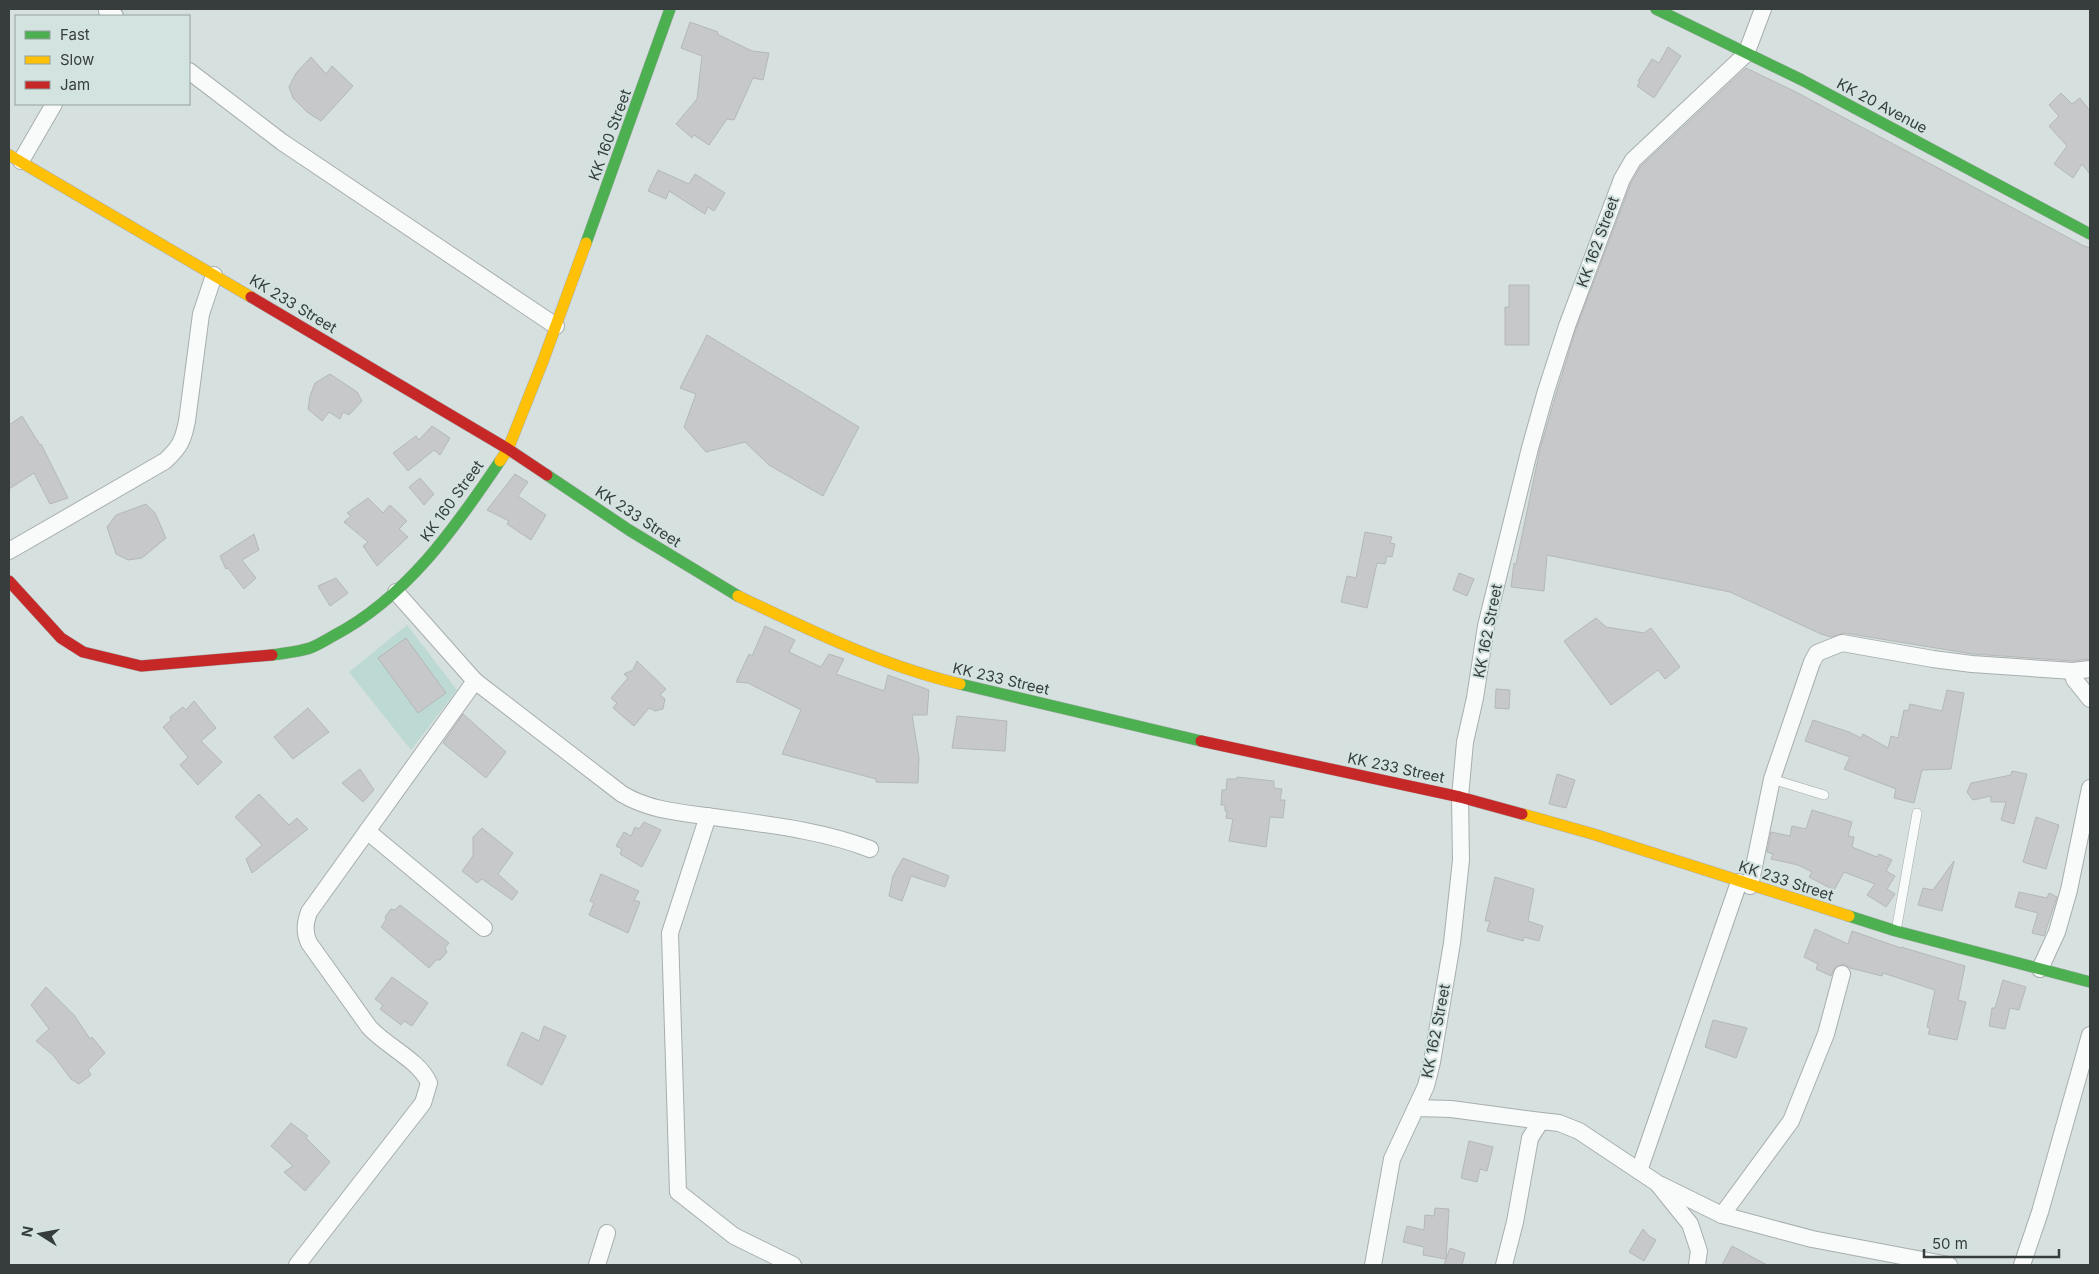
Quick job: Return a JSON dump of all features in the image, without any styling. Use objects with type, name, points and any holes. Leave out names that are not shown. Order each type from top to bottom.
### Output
[{"type":"street","name":"KK 160 Street","points":[[9,581],[61,638],[83,652],[141,666],[266,656],[310,648],[354,625],[396,592],[435,550],[468,509],[508,449],[556,326],[670,9]]},
{"type":"street","name":"KK 20 Avenue","points":[[1656,9],[1802,80],[2090,234]]},
{"type":"street","points":[[1746,54],[1763,9]]},
{"type":"street","name":"KK 162 Street","points":[[1373,1265],[1392,1160],[1426,1086],[1432,1062],[1452,943],[1461,860],[1460,797],[1465,742],[1475,698],[1486,626],[1530,448],[1567,326],[1622,179],[1633,160],[1746,54]]},
{"type":"street","points":[[190,72],[282,142],[556,326]]},
{"type":"street","points":[[15,158],[53,105]]},
{"type":"street","name":"KK 233 Street","points":[[15,158],[508,449],[629,530],[728,592],[834,641],[929,676],[1188,738],[1460,797],[1593,834],[1896,931],[2090,982]]},
{"type":"street","points":[[9,551],[165,461],[178,449],[184,438],[187,421],[201,314],[214,275]]},
{"type":"street","points":[[396,592],[476,681],[622,794],[643,804],[666,811],[757,823],[839,839],[870,849]]},
{"type":"street","points":[[1639,1171],[1745,884],[1772,779],[1812,662],[1817,653],[1842,643],[1933,659],[2073,671],[2090,669]]},
{"type":"street","points":[[2073,671],[2074,679],[2090,699]]},
{"type":"street","points":[[297,1265],[423,1103],[429,1083],[425,1073],[380,1040],[309,943],[305,934],[309,912],[476,681]]},
{"type":"street","points":[[2040,969],[2057,932],[2069,890],[2090,788]]},
{"type":"street","points":[[708,816],[670,933],[678,1192],[734,1236],[792,1265]]},
{"type":"street","points":[[367,831],[484,928]]},
{"type":"street","points":[[1722,1215],[1791,1121],[1826,1034],[1842,974]]},
{"type":"street","points":[[2022,1265],[2040,1212],[2090,1035]]},
{"type":"street","points":[[1416,1108],[1451,1109],[1559,1123],[1579,1131],[1657,1183],[1722,1215],[1812,1239],[1949,1265]]},
{"type":"street","points":[[1504,1265],[1515,1222],[1530,1138],[1541,1121]]},
{"type":"street","points":[[1657,1183],[1690,1224],[1699,1251],[1696,1265]]},
{"type":"street","points":[[597,1265],[607,1233]]},
{"type":"lane","points":[[1772,779],[1824,795]]},
{"type":"lane","points":[[1896,931],[1917,813]]},
{"type":"green space","points":[[407,625],[457,690],[411,750],[349,672]]},
{"type":"building","points":[[690,22],[718,32],[717,34],[752,51],[769,53],[763,80],[753,78],[734,120],[727,119],[709,145],[694,135],[692,138],[676,124],[697,99],[702,56],[681,48]]},
{"type":"building","points":[[1668,47],[1681,56],[1654,98],[1637,86],[1640,82],[1638,81],[1652,59],[1659,63]]},
{"type":"building","points":[[311,57],[326,74],[332,66],[353,86],[321,121],[307,112],[293,98],[289,87],[296,73]]},
{"type":"building","points":[[1746,68],[1796,92],[2090,248],[2090,659],[2073,661],[1973,654],[1844,633],[1831,637],[1730,592],[1547,555],[1544,591],[1511,587],[1514,563],[1516,564],[1540,449],[1556,394],[1576,329],[1631,183],[1641,166]]},
{"type":"building","points":[[2061,93],[2072,104],[2080,98],[2090,111],[2090,174],[2082,164],[2073,178],[2054,164],[2067,146],[2049,126],[2059,116],[2049,105]]},
{"type":"building","points":[[658,170],[689,184],[695,174],[725,193],[714,211],[708,207],[705,214],[669,191],[666,199],[648,191]]},
{"type":"building","points":[[1509,285],[1529,285],[1529,345],[1505,345],[1505,307],[1509,307]]},
{"type":"building","points":[[707,335],[859,427],[823,496],[769,465],[745,442],[706,452],[684,427],[696,394],[680,388]]},
{"type":"building","points":[[330,374],[357,392],[362,401],[349,415],[343,412],[340,419],[329,412],[322,421],[308,409],[310,396],[315,383]]},
{"type":"building","points":[[22,416],[41,444],[68,498],[50,504],[34,473],[9,489],[9,425]]},
{"type":"building","points":[[432,426],[450,438],[440,455],[434,450],[408,471],[393,453],[416,436],[419,440]]},
{"type":"building","points":[[515,474],[528,482],[518,496],[546,515],[531,540],[507,524],[509,521],[487,510]]},
{"type":"building","points":[[420,478],[434,494],[424,505],[409,487]]},
{"type":"building","points":[[368,498],[383,513],[390,505],[407,521],[399,529],[408,537],[377,566],[363,546],[368,542],[344,522],[351,516],[347,513]]},
{"type":"building","points":[[146,504],[155,513],[166,538],[142,558],[128,560],[116,554],[107,527],[116,515]]},
{"type":"building","points":[[1365,532],[1392,537],[1390,543],[1395,544],[1392,557],[1387,556],[1385,564],[1377,563],[1367,608],[1341,602],[1347,576],[1356,578]]},
{"type":"building","points":[[254,534],[259,550],[242,560],[256,578],[244,589],[228,568],[226,569],[220,556]]},
{"type":"building","points":[[1459,573],[1474,579],[1467,596],[1453,590]]},
{"type":"building","points":[[336,578],[348,593],[330,606],[318,586]]},
{"type":"building","points":[[1596,618],[1606,627],[1644,633],[1651,628],[1680,667],[1665,679],[1658,670],[1611,705],[1564,641]]},
{"type":"building","points":[[765,626],[795,640],[789,652],[821,667],[829,654],[844,659],[836,674],[884,691],[888,675],[929,690],[927,715],[912,715],[919,758],[918,783],[876,782],[876,779],[782,754],[801,710],[748,683],[736,682],[749,654],[752,656]]},
{"type":"building","points":[[406,638],[446,693],[418,713],[378,658]]},
{"type":"building","points":[[637,661],[666,689],[660,695],[665,699],[663,709],[655,711],[649,708],[634,726],[613,708],[617,703],[611,698],[628,678],[624,674],[633,670]]},
{"type":"building","points":[[1496,689],[1510,690],[1509,709],[1495,708]]},
{"type":"building","points":[[1947,690],[1964,693],[1951,769],[1922,770],[1914,803],[1894,798],[1896,789],[1844,769],[1850,757],[1805,741],[1813,720],[1861,738],[1863,734],[1888,748],[1891,736],[1898,738],[1904,710],[1908,711],[1910,704],[1942,711]]},
{"type":"building","points":[[194,701],[216,728],[201,741],[222,762],[198,785],[180,765],[188,757],[163,727],[171,720],[170,717],[183,707],[186,710]]},
{"type":"building","points":[[308,708],[329,732],[293,759],[274,737]]},
{"type":"building","points":[[463,714],[506,752],[486,778],[443,743]]},
{"type":"building","points":[[957,716],[1007,721],[1005,751],[952,748]]},
{"type":"building","points":[[360,769],[374,790],[363,802],[342,783]]},
{"type":"building","points":[[2012,771],[2027,774],[2014,824],[2001,820],[2006,802],[1991,802],[1991,796],[1973,800],[1967,792],[1971,783],[2011,775]]},
{"type":"building","points":[[1557,774],[1575,780],[1566,808],[1549,804]]},
{"type":"building","points":[[1237,777],[1274,781],[1274,788],[1282,789],[1280,800],[1285,800],[1283,818],[1270,817],[1266,847],[1229,841],[1233,819],[1226,818],[1227,811],[1225,811],[1225,805],[1221,805],[1222,790],[1226,790],[1227,779],[1237,779]]},
{"type":"building","points":[[259,794],[289,825],[297,818],[308,829],[252,873],[246,859],[262,845],[235,817]]},
{"type":"building","points":[[1812,810],[1852,822],[1848,836],[1854,837],[1852,847],[1877,857],[1879,854],[1892,860],[1886,871],[1895,876],[1887,889],[1895,894],[1886,907],[1867,895],[1875,884],[1844,872],[1834,890],[1809,877],[1812,872],[1798,865],[1771,859],[1773,854],[1767,852],[1771,832],[1790,836],[1792,826],[1806,829]]},
{"type":"building","points":[[2036,817],[2059,825],[2046,869],[2023,862]]},
{"type":"building","points":[[644,822],[661,830],[642,867],[620,854],[622,849],[616,846],[624,832],[631,836],[635,827],[639,829]]},
{"type":"building","points":[[482,828],[513,853],[498,874],[518,892],[512,900],[482,879],[477,883],[462,871],[473,856],[473,837]]},
{"type":"building","points":[[903,858],[949,876],[945,887],[911,876],[902,901],[889,896],[893,876]]},
{"type":"building","points":[[1954,861],[1942,911],[1918,905],[1923,888],[1933,890]]},
{"type":"building","points":[[601,874],[639,891],[634,900],[640,902],[628,933],[589,915],[594,903],[590,901]]},
{"type":"building","points":[[1495,877],[1534,889],[1528,921],[1543,926],[1539,941],[1524,937],[1523,941],[1487,931],[1490,921],[1485,921]]},
{"type":"building","points":[[2019,892],[2047,898],[2049,893],[2057,897],[2044,936],[2032,933],[2038,913],[2015,907]]},
{"type":"building","points":[[400,905],[449,943],[445,948],[447,952],[429,968],[381,927],[391,909],[395,910]]},
{"type":"building","points":[[1815,929],[1848,944],[1852,931],[1901,948],[1965,966],[1958,1000],[1966,1002],[1957,1040],[1928,1034],[1930,1028],[1927,1027],[1935,990],[1883,973],[1882,976],[1850,968],[1844,964],[1835,967],[1831,976],[1816,969],[1818,964],[1804,957]]},
{"type":"building","points":[[392,977],[428,1003],[412,1026],[404,1021],[401,1025],[380,1009],[383,1005],[375,999]]},
{"type":"building","points":[[2003,980],[2026,987],[2019,1010],[2010,1008],[2005,1029],[1989,1026],[1992,1008],[1995,1008]]},
{"type":"building","points":[[46,987],[74,1015],[90,1039],[92,1037],[105,1053],[88,1070],[91,1075],[79,1084],[71,1079],[53,1055],[36,1041],[49,1029],[31,1005]]},
{"type":"building","points":[[1713,1020],[1747,1028],[1736,1058],[1705,1047]]},
{"type":"building","points":[[544,1026],[566,1036],[542,1085],[507,1065],[522,1032],[539,1041]]},
{"type":"building","points":[[291,1123],[308,1136],[306,1138],[330,1162],[305,1191],[284,1172],[293,1166],[271,1146]]},
{"type":"building","points":[[1469,1141],[1493,1147],[1487,1171],[1480,1169],[1477,1182],[1461,1178]]},
{"type":"building","points":[[1435,1208],[1449,1209],[1446,1259],[1423,1255],[1424,1247],[1403,1242],[1407,1226],[1424,1230],[1425,1215],[1434,1216]]},
{"type":"building","points":[[1643,1229],[1656,1240],[1644,1261],[1629,1252]]},
{"type":"building","points":[[1732,1246],[1767,1265],[1722,1265]]},
{"type":"building","points":[[1450,1248],[1465,1253],[1462,1265],[1444,1265]]},
{"type":"traffic: fast","points":[[586,243],[670,9]]},
{"type":"traffic: fast","points":[[1656,9],[1802,80],[2090,234]]},
{"type":"traffic: fast","points":[[272,655],[310,648],[359,620],[384,602],[406,582],[447,536],[500,461]]},
{"type":"traffic: fast","points":[[547,475],[629,530],[738,596]]},
{"type":"traffic: fast","points":[[960,684],[1201,741]]},
{"type":"traffic: fast","points":[[1849,916],[1896,931],[2090,982]]},
{"type":"traffic: slow","points":[[9,155],[251,297]]},
{"type":"traffic: slow","points":[[500,461],[508,449],[543,361],[586,243]]},
{"type":"traffic: slow","points":[[738,596],[847,646],[903,667],[960,684]]},
{"type":"traffic: slow","points":[[1522,814],[1593,834],[1849,916]]},
{"type":"traffic: jam","points":[[251,297],[508,449],[547,475]]},
{"type":"traffic: jam","points":[[9,581],[61,638],[83,652],[141,666],[272,655]]},
{"type":"traffic: jam","points":[[1201,741],[1460,797],[1522,814]]}]
